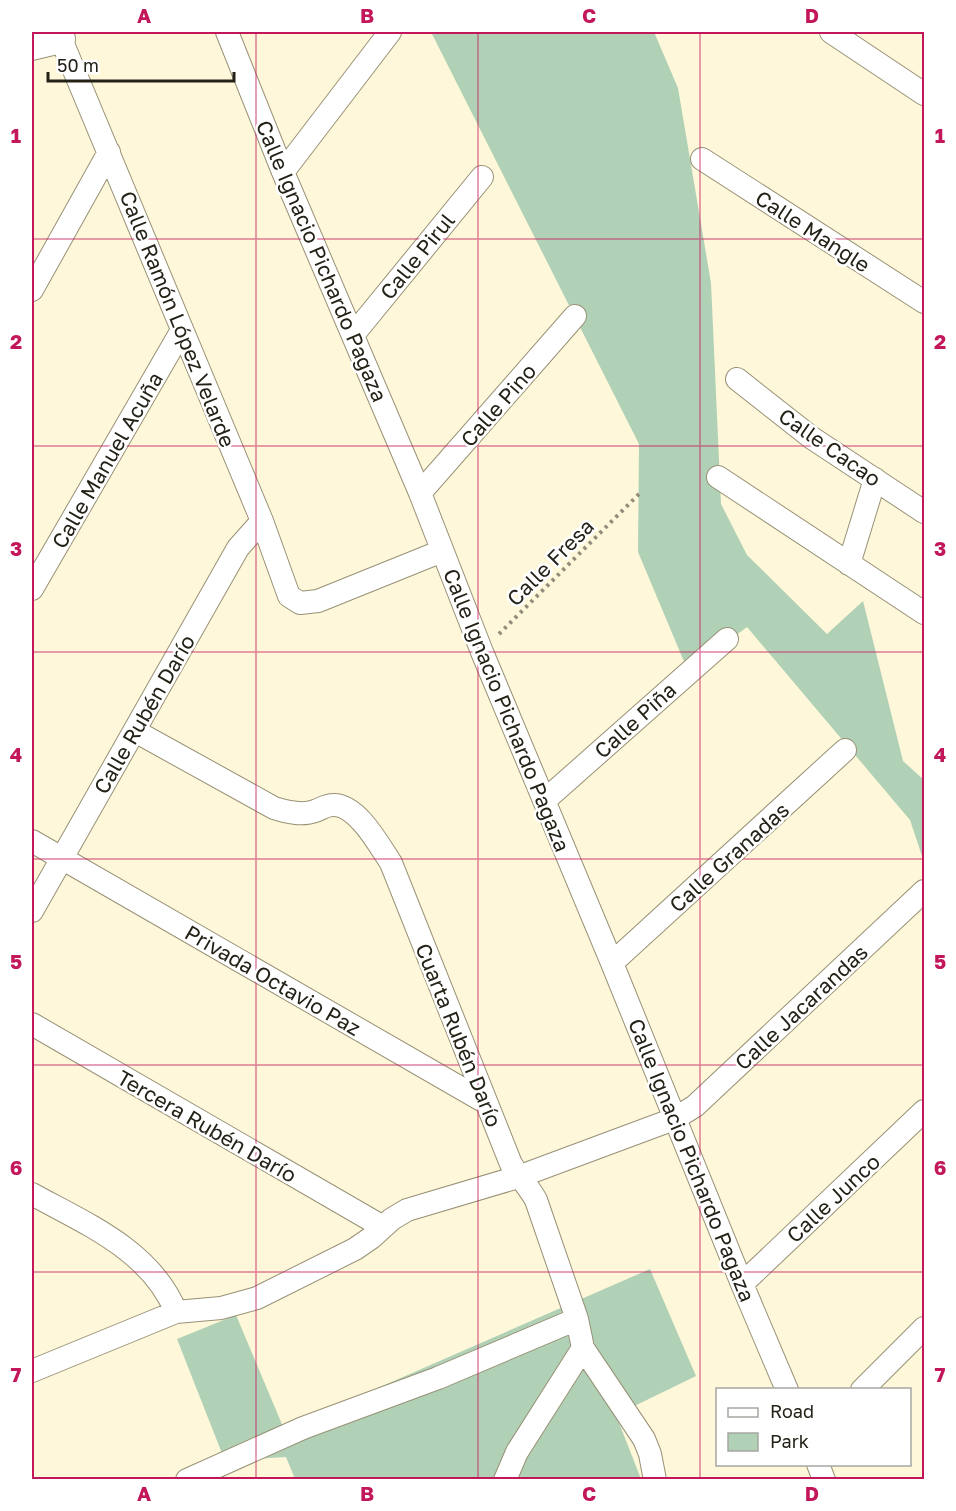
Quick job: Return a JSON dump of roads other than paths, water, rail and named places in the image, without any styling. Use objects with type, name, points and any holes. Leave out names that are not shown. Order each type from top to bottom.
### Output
[{"type":"street","name":"Calle Ignacio Pichardo Pagaza","points":[[227,32],[283,172],[420,493],[482,652],[787,1388]]},
{"type":"street","points":[[283,172],[390,32]]},
{"type":"street","points":[[831,32],[924,94]]},
{"type":"street","points":[[32,46],[59,35]]},
{"type":"street","name":"Calle Ramón López Velarde","points":[[59,35],[262,521],[289,597],[300,603],[318,601],[442,551]]},
{"type":"street","points":[[32,290],[109,152]]},
{"type":"street","name":"Calle Mangle","points":[[702,159],[924,302]]},
{"type":"street","name":"Calle Pirul","points":[[353,335],[482,177]]},
{"type":"street","name":"Calle Pino","points":[[420,493],[575,316]]},
{"type":"street","name":"Calle Manuel Acuña","points":[[32,589],[182,330]]},
{"type":"street","name":"Calle Cacao","points":[[737,379],[812,438],[924,512]]},
{"type":"street","points":[[718,477],[924,614]]},
{"type":"street","points":[[849,564],[875,479]]},
{"type":"street","name":"Calle Rubén Darío","points":[[32,911],[238,548],[262,521]]},
{"type":"street","name":"Calle Piña","points":[[544,801],[727,639]]},
{"type":"street","name":"Cuarta Rubén Darío","points":[[135,731],[273,808],[302,813],[314,812],[332,804],[341,806],[360,819],[373,835],[391,863],[511,1164],[518,1177],[530,1188],[536,1200],[577,1319],[583,1348],[644,1439],[650,1454],[655,1479]]},
{"type":"street","name":"Calle Granadas","points":[[612,963],[845,750]]},
{"type":"street","name":"Privada Octavio Paz","points":[[32,841],[485,1102]]},
{"type":"street","name":"Calle Jacarandas","points":[[32,1371],[176,1312],[221,1308],[257,1298],[355,1249],[392,1219],[407,1210],[518,1177],[674,1119],[695,1106],[924,891]]},
{"type":"street","name":"Tercera Rubén Darío","points":[[32,1024],[383,1227]]},
{"type":"street","name":"Calle Junco","points":[[742,1284],[924,1111]]},
{"type":"street","points":[[32,1194],[119,1242],[140,1259],[160,1281],[176,1312]]},
{"type":"street","points":[[187,1479],[303,1428],[438,1378],[577,1319]]},
{"type":"street","points":[[863,1388],[924,1328]]},
{"type":"street","points":[[505,1479],[517,1452],[583,1348]]}]
